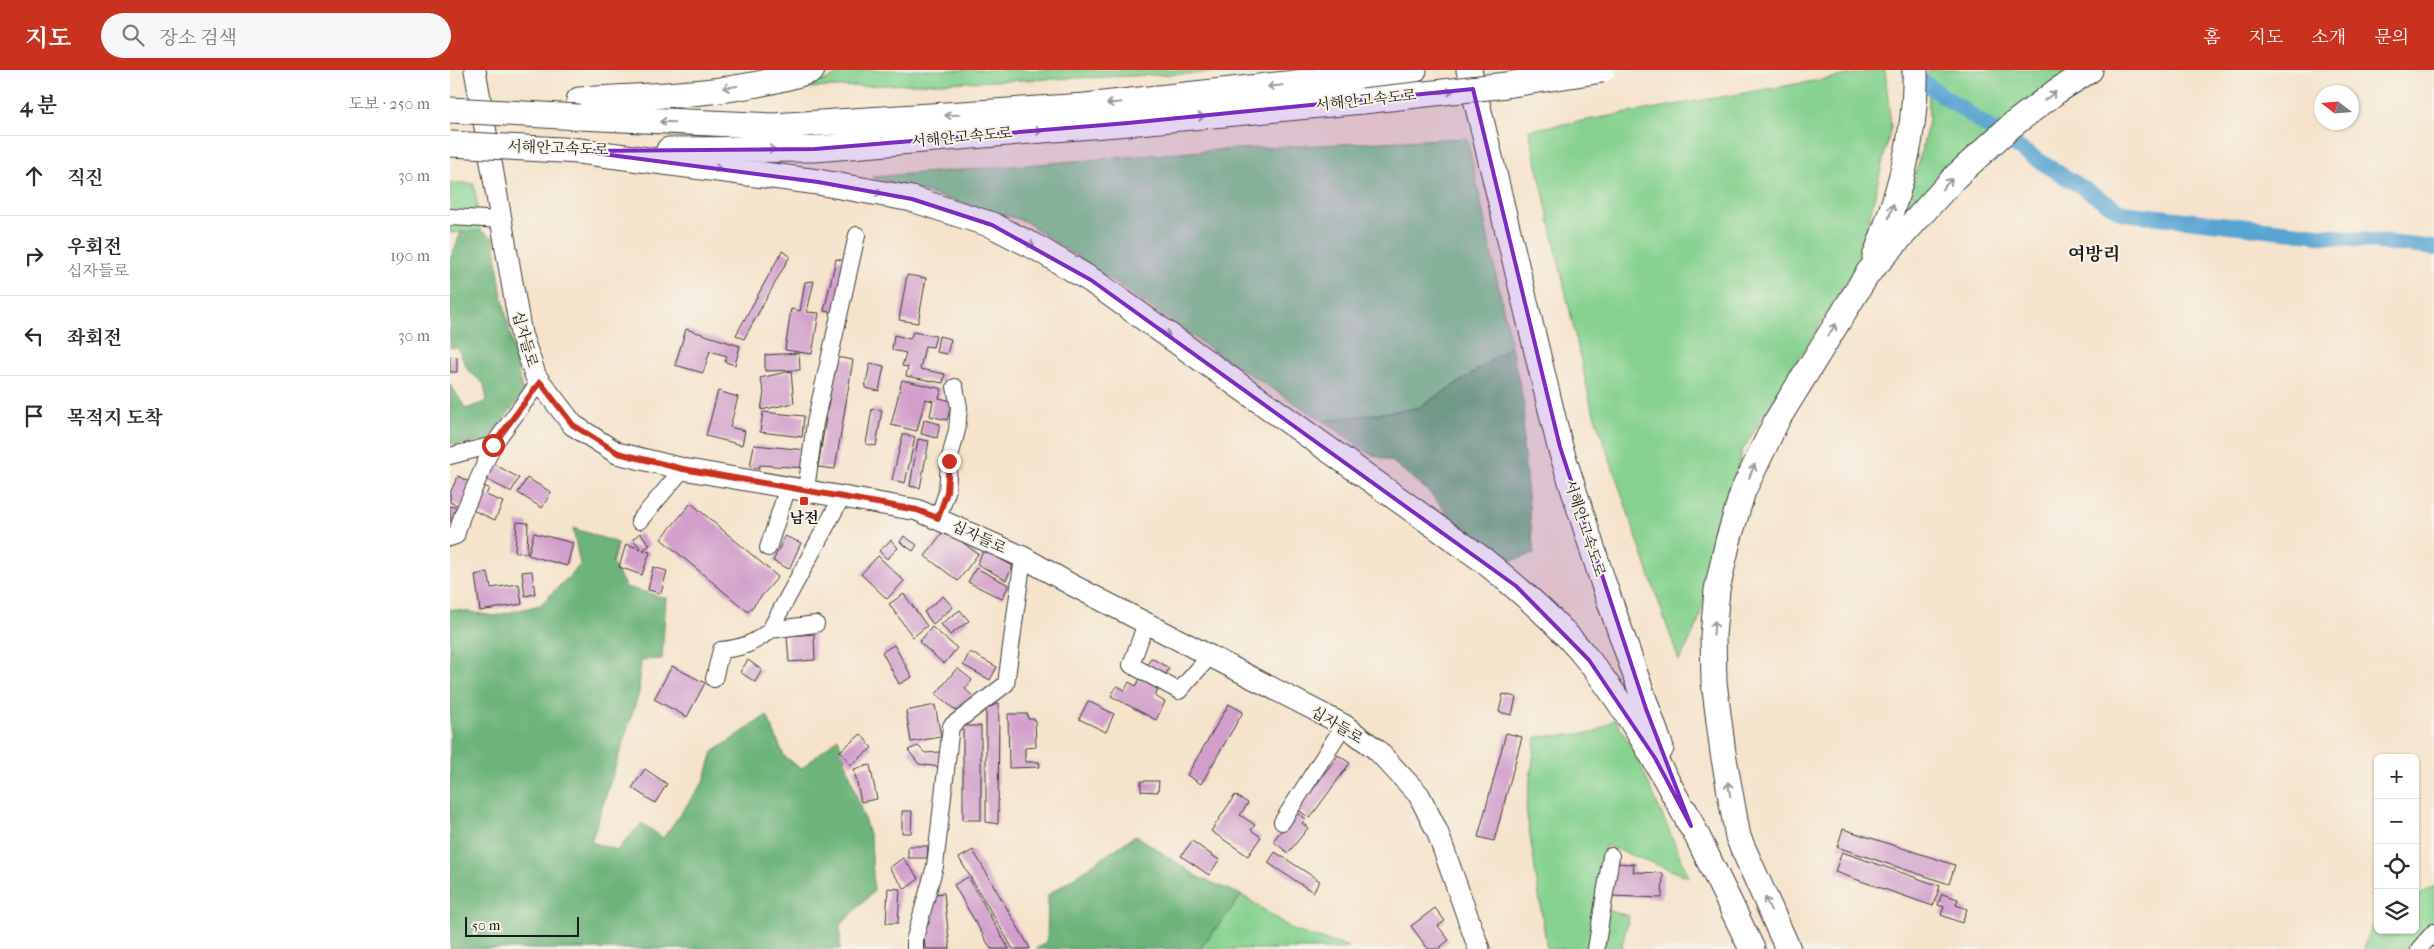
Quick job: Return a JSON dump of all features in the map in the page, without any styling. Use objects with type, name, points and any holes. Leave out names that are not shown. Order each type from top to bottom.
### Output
[{"type":"highway","points":[[450,105],[579,109],[749,85],[812,70]]},
{"type":"highway","points":[[1309,70],[1361,89]]},
{"type":"highway","name":"서해안고속도로","points":[[450,144],[579,150],[815,149],[1128,124],[1361,89],[1414,70]]},
{"type":"highway","name":"서해안고속도로","points":[[1469,70],[1560,447],[1646,709],[1691,826],[1752,949]]},
{"type":"highway","name":"서해안고속도로","points":[[450,110],[579,109],[782,125],[1361,89],[1506,85],[1602,70]]},
{"type":"highway","points":[[1788,949],[1738,837],[1729,790],[1714,682],[1713,636],[1718,590],[1736,514],[1763,444],[1868,273],[1955,177],[2011,126],[2057,91],[2090,70]]},
{"type":"highway","points":[[1868,273],[1888,223],[1902,176],[1912,129],[1915,80]]},
{"type":"highway","points":[[579,150],[818,182],[912,199],[992,225],[1039,249],[1091,280],[1475,554],[1516,586],[1589,660],[1655,758],[1691,826]]},
{"type":"main road","name":"십자들로","points":[[474,70],[521,334],[540,382],[573,425],[618,453],[683,469],[843,495],[917,510],[938,518],[1023,557],[1344,725],[1377,750],[1419,795],[1437,831],[1479,949]]},
{"type":"street","points":[[450,217],[502,220]]},
{"type":"street","points":[[768,548],[797,488],[815,423],[857,235]]},
{"type":"street","points":[[450,538],[456,536],[462,516],[493,445],[540,382]]},
{"type":"street","points":[[938,518],[947,492],[949,461],[957,430],[959,407],[955,387]]},
{"type":"street","points":[[450,456],[493,445]]},
{"type":"street","points":[[639,521],[683,469]]},
{"type":"street","points":[[714,679],[721,650],[740,648],[756,642],[770,630],[843,495]]},
{"type":"street","points":[[915,949],[915,938],[935,866],[951,726],[1006,684],[1023,557]]},
{"type":"street","points":[[1146,623],[1131,666],[1179,691],[1210,656]]},
{"type":"street","points":[[770,630],[816,624]]},
{"type":"street","points":[[1282,822],[1344,725]]},
{"type":"street","points":[[1596,949],[1611,856]]},
{"type":"street","points":[[2419,949],[2434,932]]},
{"type":"highlighted area","points":[[1473,89],[1560,447],[1646,709],[1691,826],[1655,758],[1589,660],[1516,586],[1091,280],[992,225],[912,199],[818,182],[579,151],[815,149],[1128,123]]},
{"type":"green space","points":[[850,70],[1235,70],[1238,72],[806,88]]},
{"type":"green space","points":[[1885,70],[1891,127],[1859,261],[1742,451],[1697,626],[1679,661],[1591,405],[1529,130]]},
{"type":"green space","points":[[1928,70],[2074,70],[1905,215],[1929,121]]},
{"type":"green space","points":[[1467,138],[1511,346],[1469,376],[1418,408],[1324,421],[1224,358],[1025,221],[872,177],[1218,150]]},
{"type":"green space","points":[[450,182],[474,184],[481,231],[450,233]]},
{"type":"green space","points":[[481,231],[494,238],[501,291],[523,394],[488,440],[457,445],[450,443],[450,384],[466,409],[487,401],[484,384],[468,370],[457,347],[450,348],[450,260],[461,232]]},
{"type":"green space","points":[[1511,346],[1524,404],[1523,447],[1534,554],[1510,561],[1453,520],[1428,491],[1393,462],[1368,453],[1324,421],[1418,408],[1469,376]]},
{"type":"green space","points":[[573,528],[618,543],[612,563],[626,587],[666,598],[662,659],[641,660],[639,693],[591,842],[617,850],[642,823],[663,838],[704,781],[713,752],[767,715],[784,756],[801,769],[838,738],[871,840],[874,891],[840,926],[840,949],[450,949],[450,609],[494,616],[540,605],[580,565]]},
{"type":"green space","points":[[1615,719],[1637,757],[1689,877],[1605,845],[1609,911],[1629,916],[1621,949],[1547,949],[1526,809],[1536,737],[1594,733]]},
{"type":"green space","points":[[1136,835],[1198,877],[1242,895],[1200,949],[1036,949],[1047,941],[1048,895]]},
{"type":"green space","points":[[2434,886],[2434,926],[2422,949],[2363,949],[2371,926],[2374,924],[2374,934],[2419,934],[2419,895]]},
{"type":"green space","points":[[1242,895],[1295,931],[1349,947],[1340,949],[1200,949]]},
{"type":"building","points":[[782,251],[790,256],[744,339],[736,335]]},
{"type":"building","points":[[836,259],[847,261],[835,313],[824,311]]},
{"type":"building","points":[[907,275],[926,278],[918,323],[899,320]]},
{"type":"building","points":[[814,281],[807,312],[819,313],[812,354],[785,350],[791,309],[800,311],[805,282]]},
{"type":"building","points":[[686,329],[740,346],[735,365],[725,362],[727,356],[710,351],[703,373],[675,365]]},
{"type":"building","points":[[913,332],[936,336],[933,347],[925,346],[920,369],[945,374],[943,383],[906,376],[908,367],[902,366],[906,353],[892,350],[894,335],[910,339]]},
{"type":"building","points":[[939,336],[951,339],[947,354],[936,352]]},
{"type":"building","points":[[799,353],[800,370],[765,371],[765,355]]},
{"type":"building","points":[[450,356],[457,357],[457,372],[450,372]]},
{"type":"building","points":[[836,357],[853,360],[835,469],[818,467]]},
{"type":"building","points":[[870,363],[884,366],[879,391],[865,388]]},
{"type":"building","points":[[791,371],[794,403],[761,410],[764,392],[760,378]]},
{"type":"building","points":[[902,380],[942,389],[939,398],[952,401],[947,420],[930,416],[933,401],[925,399],[917,431],[891,425]]},
{"type":"building","points":[[718,391],[738,397],[730,427],[745,431],[742,445],[706,436]]},
{"type":"building","points":[[872,409],[882,410],[876,446],[866,444]]},
{"type":"building","points":[[763,412],[804,416],[802,437],[760,432]]},
{"type":"building","points":[[924,420],[940,424],[937,438],[921,434]]},
{"type":"building","points":[[903,434],[915,437],[905,483],[892,480]]},
{"type":"building","points":[[918,439],[929,441],[920,488],[910,486]]},
{"type":"building","points":[[754,445],[807,450],[806,468],[760,465],[759,468],[750,467]]},
{"type":"building","points":[[492,463],[519,478],[511,492],[484,478]]},
{"type":"building","points":[[458,476],[473,484],[461,507],[450,502],[450,493]]},
{"type":"building","points":[[527,478],[551,492],[542,508],[518,493]]},
{"type":"building","points":[[480,485],[489,488],[486,495],[503,502],[495,520],[470,509]]},
{"type":"building","points":[[691,503],[778,577],[748,612],[661,539]]},
{"type":"building","points":[[450,506],[459,509],[456,523],[450,521]]},
{"type":"building","points":[[517,522],[528,523],[527,553],[515,552]]},
{"type":"building","points":[[945,529],[978,554],[958,581],[925,556]]},
{"type":"building","points":[[534,533],[573,543],[567,566],[528,555]]},
{"type":"building","points":[[640,533],[650,545],[643,550],[650,552],[642,575],[619,567],[626,544],[641,549],[633,539]]},
{"type":"building","points":[[785,536],[801,543],[789,569],[773,561]]},
{"type":"building","points":[[904,536],[917,545],[913,551],[900,542]]},
{"type":"building","points":[[891,540],[898,548],[887,559],[879,551]]},
{"type":"building","points":[[984,550],[1013,566],[1006,580],[977,564]]},
{"type":"building","points":[[878,556],[904,581],[887,599],[861,574]]},
{"type":"building","points":[[653,567],[667,571],[661,593],[648,590]]},
{"type":"building","points":[[976,568],[1009,585],[1002,599],[968,582]]},
{"type":"building","points":[[532,571],[535,594],[525,596],[522,572]]},
{"type":"building","points":[[488,572],[491,588],[519,584],[522,604],[480,611],[475,575]]},
{"type":"building","points":[[904,594],[927,626],[913,637],[889,604]]},
{"type":"building","points":[[943,596],[953,607],[933,624],[924,612]]},
{"type":"building","points":[[960,610],[969,621],[950,635],[941,624]]},
{"type":"building","points":[[932,627],[957,648],[944,664],[919,642]]},
{"type":"building","points":[[814,634],[815,660],[789,662],[787,636]]},
{"type":"building","points":[[894,645],[912,677],[899,684],[882,652]]},
{"type":"building","points":[[970,652],[997,667],[990,680],[963,665]]},
{"type":"building","points":[[1151,658],[1169,668],[1155,696],[1165,702],[1156,720],[1111,696],[1117,686],[1125,690],[1129,682],[1136,686]]},
{"type":"building","points":[[748,660],[762,670],[755,682],[740,672]]},
{"type":"building","points":[[672,666],[705,683],[687,717],[654,699]]},
{"type":"building","points":[[957,668],[972,680],[965,689],[974,697],[960,714],[936,694]]},
{"type":"building","points":[[1503,694],[1516,697],[1512,715],[1499,712]]},
{"type":"building","points":[[1088,701],[1114,714],[1106,732],[1079,719]]},
{"type":"building","points":[[999,703],[998,824],[986,822],[986,709]]},
{"type":"building","points":[[1229,704],[1243,712],[1201,784],[1187,775]]},
{"type":"building","points":[[935,705],[941,737],[911,742],[906,711]]},
{"type":"building","points":[[1008,714],[1028,714],[1028,719],[1035,719],[1036,747],[1025,748],[1025,762],[1039,762],[1040,767],[1009,768]]},
{"type":"building","points":[[963,726],[981,726],[981,820],[963,820]]},
{"type":"building","points":[[1506,733],[1522,737],[1494,841],[1478,837]]},
{"type":"building","points":[[861,734],[872,748],[851,765],[840,751]]},
{"type":"building","points":[[918,746],[925,753],[940,752],[939,767],[919,764],[908,750]]},
{"type":"building","points":[[1338,755],[1350,763],[1310,818],[1298,810]]},
{"type":"building","points":[[870,765],[877,799],[861,802],[854,769]]},
{"type":"building","points":[[645,769],[667,784],[655,803],[632,788]]},
{"type":"building","points":[[1141,781],[1159,781],[1158,792],[1141,791]]},
{"type":"building","points":[[1235,795],[1248,803],[1240,815],[1255,825],[1251,830],[1261,837],[1248,856],[1211,831]]},
{"type":"building","points":[[902,811],[912,811],[911,833],[902,833]]},
{"type":"building","points":[[1296,812],[1306,819],[1302,823],[1308,828],[1288,853],[1273,841]]},
{"type":"building","points":[[1843,829],[1955,865],[1949,884],[1837,847]]},
{"type":"building","points":[[1192,841],[1219,860],[1209,875],[1181,856]]},
{"type":"building","points":[[908,846],[928,846],[927,858],[908,858]]},
{"type":"building","points":[[973,850],[1030,948],[1013,949],[959,858]]},
{"type":"building","points":[[1275,852],[1320,881],[1313,892],[1268,863]]},
{"type":"building","points":[[1842,852],[1940,886],[1933,906],[1835,872]]},
{"type":"building","points":[[903,858],[919,879],[905,889],[889,868]]},
{"type":"building","points":[[1612,863],[1634,864],[1633,872],[1663,873],[1662,898],[1611,896]]},
{"type":"building","points":[[968,877],[1009,949],[991,949],[954,885]]},
{"type":"building","points":[[888,888],[900,889],[898,923],[886,923]]},
{"type":"building","points":[[944,893],[950,949],[925,949],[923,925],[929,924],[928,909],[934,894]]},
{"type":"building","points":[[1942,894],[1958,899],[1956,905],[1967,909],[1962,923],[1941,915],[1944,907],[1938,905]]},
{"type":"building","points":[[1435,908],[1445,921],[1438,926],[1449,940],[1438,949],[1428,949],[1411,926]]},
{"type":"waterway","points":[[1910,73],[2017,147],[2123,213],[2434,248]]},
{"type":"place","name":"남전","points":[[804,501]]},
{"type":"district","name":"여방리","points":[[2094,254]]},
{"type":"route","points":[[493,445],[540,382],[573,425],[618,453],[683,469],[843,495],[917,510],[938,518],[947,492],[949,461]]}]
